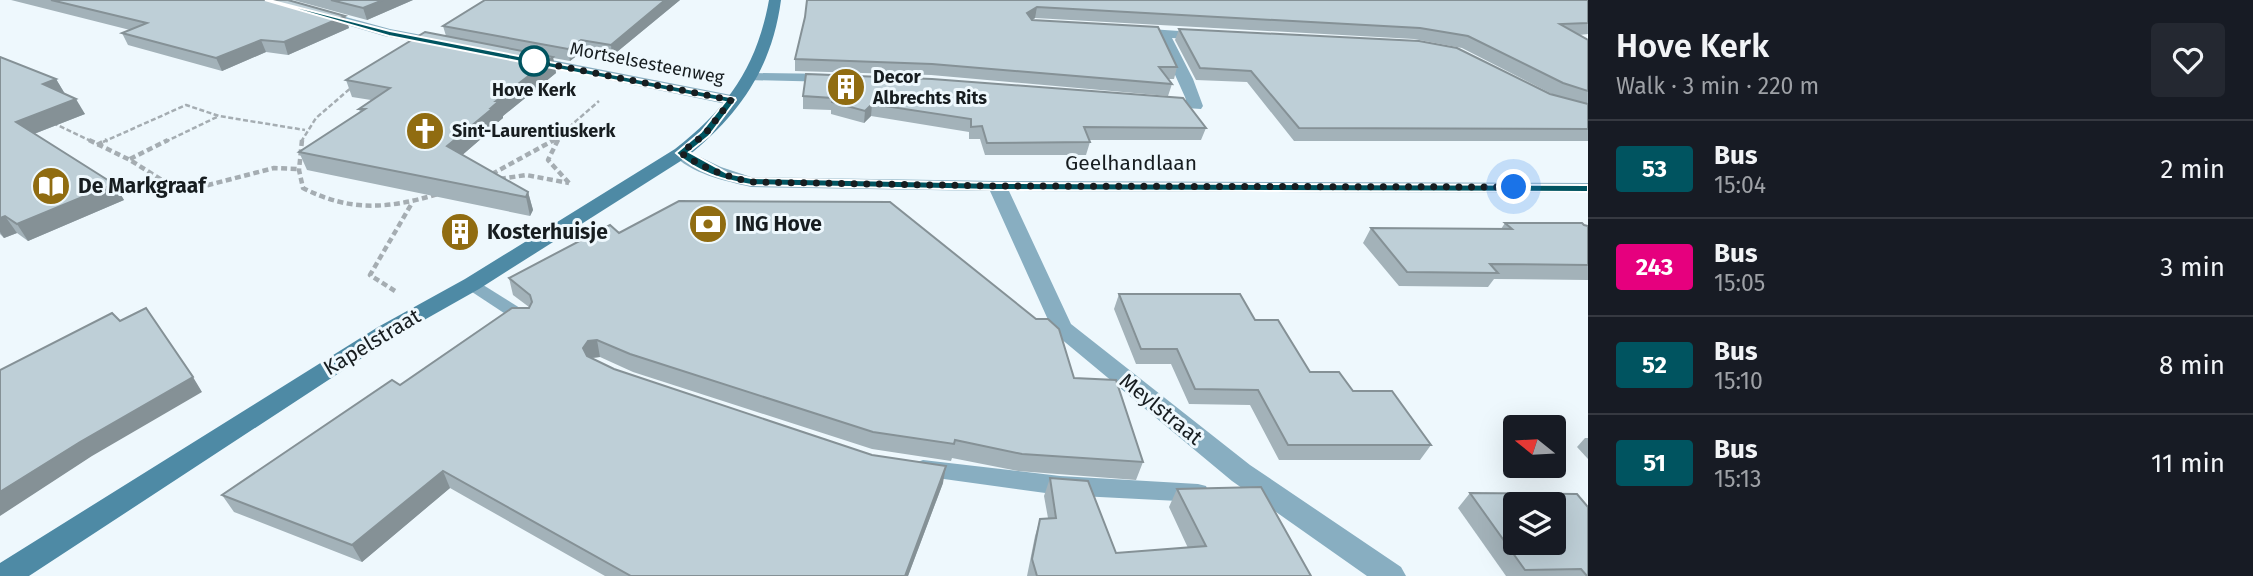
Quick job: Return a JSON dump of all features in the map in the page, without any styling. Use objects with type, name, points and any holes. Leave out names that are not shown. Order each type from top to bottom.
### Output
[{"type":"street","points":[[269,0],[389,33],[461,47]]},
{"type":"street","points":[[775,0],[770,32],[752,77],[849,79]]},
{"type":"street","points":[[1125,32],[1219,37]]},
{"type":"street","points":[[1153,102],[1195,106],[1192,90],[1163,34]]},
{"type":"street","name":"Mortselsesteenweg","points":[[513,57],[731,100]]},
{"type":"street","name":"Kapelstraat","points":[[4,576],[375,339],[602,205],[681,153],[705,134],[752,77]]},
{"type":"street","name":"Geelhandlaan","points":[[681,153],[702,167],[724,176],[751,182],[997,186],[1588,188]]},
{"type":"street","name":"Meylstraat","points":[[997,186],[1062,328],[1241,473],[1391,576]]},
{"type":"lane","points":[[472,284],[525,318]]},
{"type":"lane","points":[[897,465],[1012,482],[1130,491],[1272,494]]},
{"type":"path","points":[[569,183],[526,175],[490,178],[522,162],[560,137],[593,108],[620,77]]},
{"type":"path","points":[[355,85],[317,114],[305,130],[296,169],[303,188],[334,202],[370,206],[412,202],[446,191]]},
{"type":"path","points":[[97,145],[186,105],[219,116],[305,130]]},
{"type":"path","points":[[130,160],[219,116]]},
{"type":"path","points":[[45,118],[130,160],[181,192],[274,168],[296,169]]},
{"type":"path","points":[[560,137],[548,159],[569,183],[602,205]]},
{"type":"path","points":[[412,202],[370,275],[426,310]]},
{"type":"building","points":[[51,0],[288,0],[345,16],[284,42],[261,40],[216,58],[122,33],[147,23]]},
{"type":"building","points":[[331,0],[383,0],[363,8]]},
{"type":"building","points":[[485,0],[665,0],[611,45],[581,40],[568,49],[443,26]]},
{"type":"building","points":[[807,0],[1588,0],[1588,23],[1560,24],[1588,40],[1588,91],[1563,83],[1468,36],[1420,28],[1037,7],[1027,13],[1032,20],[1158,27],[1177,67],[1159,67],[1172,84],[932,64],[795,59]]},
{"type":"building","points":[[1179,29],[1419,41],[1457,48],[1550,94],[1588,104],[1588,129],[1299,128],[1251,71],[1200,68]]},
{"type":"building","points":[[425,32],[553,57],[496,101],[499,101],[493,108],[447,146],[528,192],[526,197],[299,152],[365,109],[359,109],[390,88],[346,80]]},
{"type":"building","points":[[0,57],[56,79],[43,84],[76,99],[16,122],[114,184],[17,224],[5,216],[0,218]]},
{"type":"building","points":[[806,74],[932,79],[1183,98],[1206,128],[1084,127],[1090,142],[987,143],[982,126],[971,127],[971,119],[872,104],[865,111],[832,102],[832,98],[803,96]]},
{"type":"building","points":[[679,201],[890,202],[1036,319],[1048,319],[1059,329],[1074,378],[1116,380],[1143,462],[1022,454],[955,440],[954,444],[873,432],[630,354],[597,340],[588,341],[583,348],[587,356],[614,369],[872,455],[946,466],[905,576],[631,576],[443,471],[352,545],[222,495],[392,380],[400,385],[512,308],[529,308],[532,302],[530,295],[509,278],[610,225],[619,233]]},
{"type":"building","points":[[1505,223],[1582,223],[1588,226],[1588,265],[1490,264],[1498,273],[1407,272],[1371,228],[1512,229]]},
{"type":"building","points":[[1119,294],[1240,294],[1255,320],[1278,320],[1310,372],[1339,372],[1353,391],[1392,391],[1431,445],[1288,445],[1258,390],[1195,389],[1177,349],[1141,349]]},
{"type":"building","points":[[146,308],[193,377],[0,492],[0,370],[112,313],[120,321]]},
{"type":"building","points":[[1050,478],[1088,481],[1116,553],[1206,546],[1177,489],[1261,487],[1311,576],[1037,576],[1032,559],[1040,519],[1056,518]]},
{"type":"building","points":[[1470,493],[1503,493],[1503,539]]},
{"type":"building","points":[[1566,494],[1577,494],[1588,507],[1588,576],[1581,569],[1525,570],[1514,555],[1566,555]]},
{"type":"bus line","name":"53","points":[[269,0],[389,33],[731,100],[705,134],[681,153],[702,167],[724,176],[751,182],[997,186],[1588,188]]},
{"type":"place","name":"Hove Kerk","points":[[534,61]]},
{"type":"place","name":"Decor Albrechts Rits","points":[[846,87]]},
{"type":"place","name":"Sint-Laurentiuskerk","points":[[425,131]]},
{"type":"place","name":"De Markgraaf","points":[[51,186]]},
{"type":"place","name":"ING Hove","points":[[708,224]]},
{"type":"place","name":"Kosterhuisje","points":[[460,232]]},
{"type":"route","points":[[534,61],[731,100],[705,134],[681,153],[702,167],[724,176],[751,182],[997,186],[1514,187]]}]
